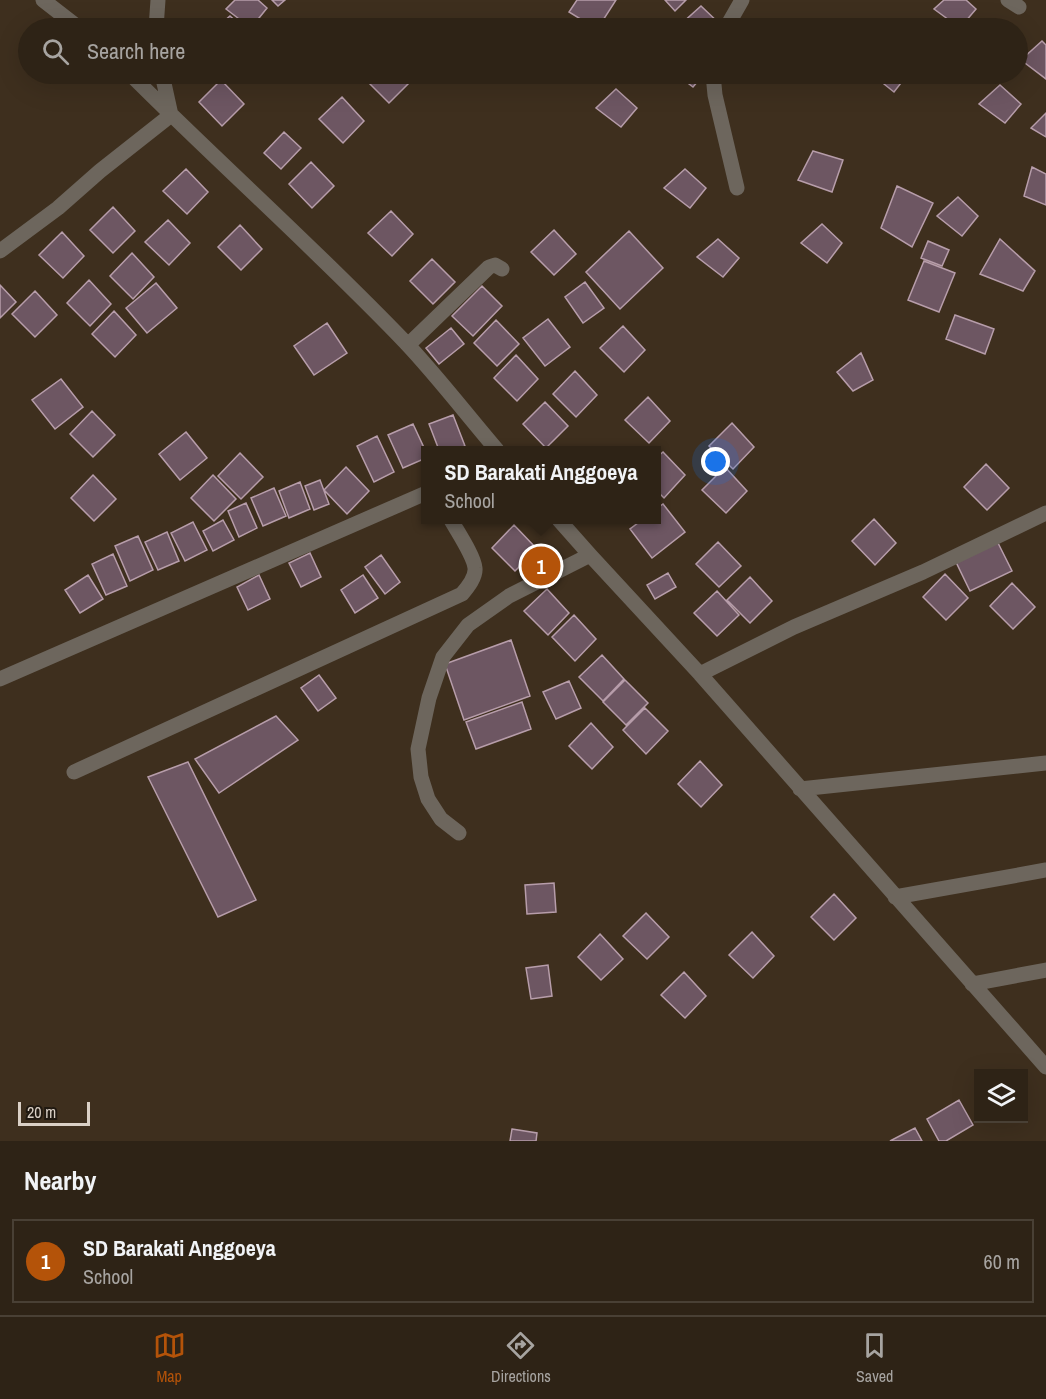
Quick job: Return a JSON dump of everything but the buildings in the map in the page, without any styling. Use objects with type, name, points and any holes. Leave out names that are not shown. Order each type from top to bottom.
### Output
[{"type":"street","points":[[43,0],[66,18]]},
{"type":"street","points":[[157,18],[158,0]]},
{"type":"street","points":[[732,18],[742,0]]},
{"type":"street","points":[[140,84],[330,266],[408,345],[494,446]]},
{"type":"street","points":[[164,84],[171,115]]},
{"type":"street","points":[[714,84],[737,188]]},
{"type":"street","points":[[0,250],[58,208],[100,171],[171,115]]},
{"type":"street","points":[[408,345],[489,267],[495,265],[502,269]]},
{"type":"street","points":[[0,679],[421,495]]},
{"type":"street","points":[[700,674],[794,627],[923,572],[1046,513]]},
{"type":"street","points":[[74,772],[462,594],[471,583],[475,568],[454,524]]},
{"type":"street","points":[[563,524],[700,674],[1046,1067]]},
{"type":"street","points":[[459,833],[441,819],[428,799],[421,777],[418,749],[429,698],[443,657],[468,625],[509,596],[590,555]]},
{"type":"street","points":[[800,789],[1046,763]]},
{"type":"street","points":[[895,897],[1046,870]]},
{"type":"street","points":[[972,984],[1046,970]]},
{"type":"place","name":"SD Barakati Anggoeya","points":[[541,566]]}]
